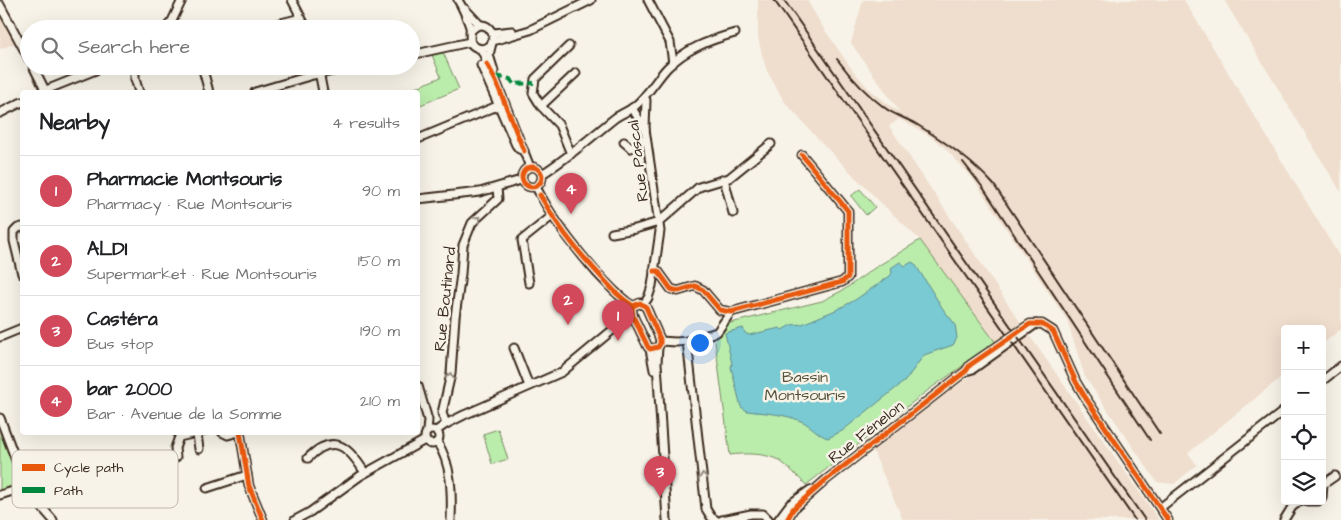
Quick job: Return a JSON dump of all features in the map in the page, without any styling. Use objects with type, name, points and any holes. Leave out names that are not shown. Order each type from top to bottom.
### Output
[{"type":"street","points":[[172,20],[182,0]]},
{"type":"street","points":[[292,0],[301,18],[293,20]]},
{"type":"street","points":[[459,2],[469,25],[470,42],[474,47],[481,49],[488,47],[493,37],[540,25],[591,0]]},
{"type":"street","points":[[648,0],[670,42],[673,63]]},
{"type":"street","points":[[459,2],[480,25],[488,27],[493,37],[490,55],[502,104]]},
{"type":"street","points":[[0,5],[20,42]]},
{"type":"street","points":[[470,32],[480,25]]},
{"type":"street","points":[[542,174],[644,98],[673,63],[699,45],[735,33]]},
{"type":"street","points":[[420,53],[470,42]]},
{"type":"street","points":[[569,46],[535,79],[533,92],[541,106],[558,125],[571,154]]},
{"type":"street","points":[[481,49],[482,63],[530,167]]},
{"type":"street","points":[[482,63],[496,81]]},
{"type":"street","points":[[541,106],[576,72]]},
{"type":"street","points":[[37,75],[43,90]]},
{"type":"street","points":[[49,90],[85,75]]},
{"type":"street","points":[[135,75],[138,90]]},
{"type":"street","points":[[204,75],[208,90]]},
{"type":"street","points":[[261,90],[304,75]]},
{"type":"street","points":[[319,75],[323,90]]},
{"type":"street","name":"Rue Pascal","points":[[643,304],[648,298],[652,286],[660,231],[646,138],[646,100],[644,98]]},
{"type":"street","points":[[0,113],[20,103]]},
{"type":"street","points":[[420,138],[502,104]]},
{"type":"street","points":[[632,108],[645,129]]},
{"type":"street","points":[[624,142],[631,148],[646,138]]},
{"type":"street","points":[[659,222],[699,186],[729,178],[771,144]]},
{"type":"street","points":[[654,270],[658,271],[671,290],[678,291],[695,286],[703,290],[720,310],[731,312],[842,282],[848,277],[848,211],[802,155]]},
{"type":"street","points":[[521,180],[527,186],[536,186],[542,180],[542,174],[538,169],[530,167]]},
{"type":"street","points":[[521,180],[522,173],[530,167]]},
{"type":"street","points":[[724,179],[733,213]]},
{"type":"street","points":[[420,199],[480,192],[521,180]]},
{"type":"street","points":[[536,186],[559,228],[618,296],[633,306]]},
{"type":"street","name":"Rue Boutinard","points":[[446,424],[442,413],[451,374],[463,245],[472,223],[498,199],[498,188]]},
{"type":"street","points":[[529,283],[522,240],[552,216]]},
{"type":"street","name":"Rue Pascal","points":[[612,233],[659,222]]},
{"type":"street","points":[[20,228],[14,232],[14,241],[20,266]]},
{"type":"street","points":[[633,306],[643,304],[646,307],[656,346],[667,520]]},
{"type":"street","points":[[633,306],[633,316],[646,344],[656,346],[687,341],[717,332],[731,312]]},
{"type":"street","points":[[425,440],[425,435],[446,424],[562,372],[615,328],[633,316]]},
{"type":"street","name":"Rue Fénelon","points":[[787,520],[793,509],[826,480],[966,371],[973,369],[1036,324],[1048,326],[1053,330],[1076,382],[1085,397],[1160,508]]},
{"type":"street","points":[[0,337],[20,329]]},
{"type":"street","points":[[687,341],[706,509],[711,517],[716,520]]},
{"type":"street","points":[[656,346],[654,372],[663,520]]},
{"type":"street","points":[[514,348],[529,386]]},
{"type":"street","points":[[1326,378],[1341,366]]},
{"type":"street","points":[[420,393],[432,431],[439,436],[437,442]]},
{"type":"street","points":[[1168,520],[1160,508],[1281,413]]},
{"type":"street","points":[[0,418],[12,450]]},
{"type":"street","points":[[175,450],[180,437],[190,435]]},
{"type":"street","points":[[198,449],[199,435]]},
{"type":"street","points":[[240,435],[247,475],[263,520]]},
{"type":"street","points":[[425,440],[430,444],[437,442]]},
{"type":"street","points":[[295,520],[310,512],[365,473],[425,440]]},
{"type":"street","points":[[437,442],[442,450],[452,490],[451,520]]},
{"type":"street","points":[[308,458],[320,448],[338,444],[344,447],[358,462],[365,473]]},
{"type":"street","points":[[207,488],[247,475]]},
{"type":"street","points":[[1326,483],[1335,476]]},
{"type":"street","name":"Rue Fénelon","points":[[775,520],[798,497],[826,480]]},
{"type":"street","points":[[0,495],[12,491]]},
{"type":"street","points":[[1284,520],[1295,505]]},
{"type":"street","points":[[42,508],[53,520]]},
{"type":"street","points":[[722,520],[751,514],[762,514],[769,520]]},
{"type":"shaded area","points":[[758,0],[807,0],[822,26],[851,68],[868,88],[900,112],[851,43],[863,0],[1184,0],[1341,259],[1341,329],[1326,341],[1326,325],[1281,325],[1281,377],[1188,453],[1197,465],[1174,484],[1157,482],[1085,377],[1067,320],[971,176],[944,147],[930,136],[899,119],[889,126],[1022,325],[996,343],[920,240],[817,138],[784,101],[767,71],[758,37]]},
{"type":"shaded area","points":[[1224,0],[1341,0],[1341,192]]},
{"type":"shaded area","points":[[0,13],[16,43],[0,49]]},
{"type":"shaded area","points":[[1029,335],[1159,520],[903,520],[873,451],[943,396]]},
{"type":"green space","points":[[443,52],[459,89],[420,105],[420,90],[410,90],[441,77],[432,55]]},
{"type":"green space","points":[[860,189],[875,207],[866,215],[851,196]]},
{"type":"green space","name":"Bassin Montsouris","points":[[920,240],[996,343],[931,388],[806,485],[775,458],[756,454],[730,455],[715,341],[722,325],[822,301],[845,289]]},
{"type":"green space","points":[[0,428],[12,460],[12,487],[0,491]]},
{"type":"green space","points":[[498,429],[508,459],[492,464],[483,434]]},
{"type":"water","name":"Bassin Montsouris","points":[[900,262],[905,266],[912,262],[915,264],[943,309],[955,324],[957,338],[953,345],[924,355],[905,381],[842,431],[828,438],[805,423],[795,419],[775,414],[747,411],[741,407],[725,333],[743,328],[745,333],[749,335],[780,328],[782,330],[791,325],[802,324],[855,300],[890,276],[892,273],[891,268]]},
{"type":"railway","points":[[774,0],[1135,520]]},
{"type":"railway","points":[[784,0],[1145,520]]},
{"type":"railway","points":[[837,59],[859,85],[878,103],[947,144],[967,159],[994,185],[1160,434]]},
{"type":"railway","points":[[963,162],[984,189],[1150,440]]},
{"type":"marked path","points":[[496,76],[510,79],[514,84],[534,83]]},
{"type":"cycle path","points":[[487,64],[496,81],[524,151]]},
{"type":"cycle path","points":[[654,271],[658,271],[671,289],[678,291],[695,286],[703,290],[720,310],[731,312],[842,282],[848,277],[848,211],[802,155]]},
{"type":"cycle path","points":[[528,167],[536,167],[542,173],[542,177],[542,181],[536,187],[528,187],[522,181],[522,173],[528,167]]},
{"type":"cycle path","points":[[540,195],[559,226],[580,253],[613,290],[633,306]]},
{"type":"cycle path","points":[[640,303],[646,307],[660,339],[658,347],[650,349],[648,347],[633,316],[633,306],[640,303]]},
{"type":"cycle path","points":[[787,520],[793,509],[826,480],[966,371],[970,365],[1030,324],[1042,324],[1053,331],[1076,382],[1085,397],[1168,520]]},
{"type":"cycle path","points":[[240,435],[249,486],[263,520]]},
{"type":"place","name":"bar 2000","points":[[571,214]]},
{"type":"place","name":"ALDI","points":[[568,325]]},
{"type":"place","name":"Pharmacie Montsouris","points":[[618,341]]},
{"type":"place","name":"Castéra","points":[[660,497]]}]
